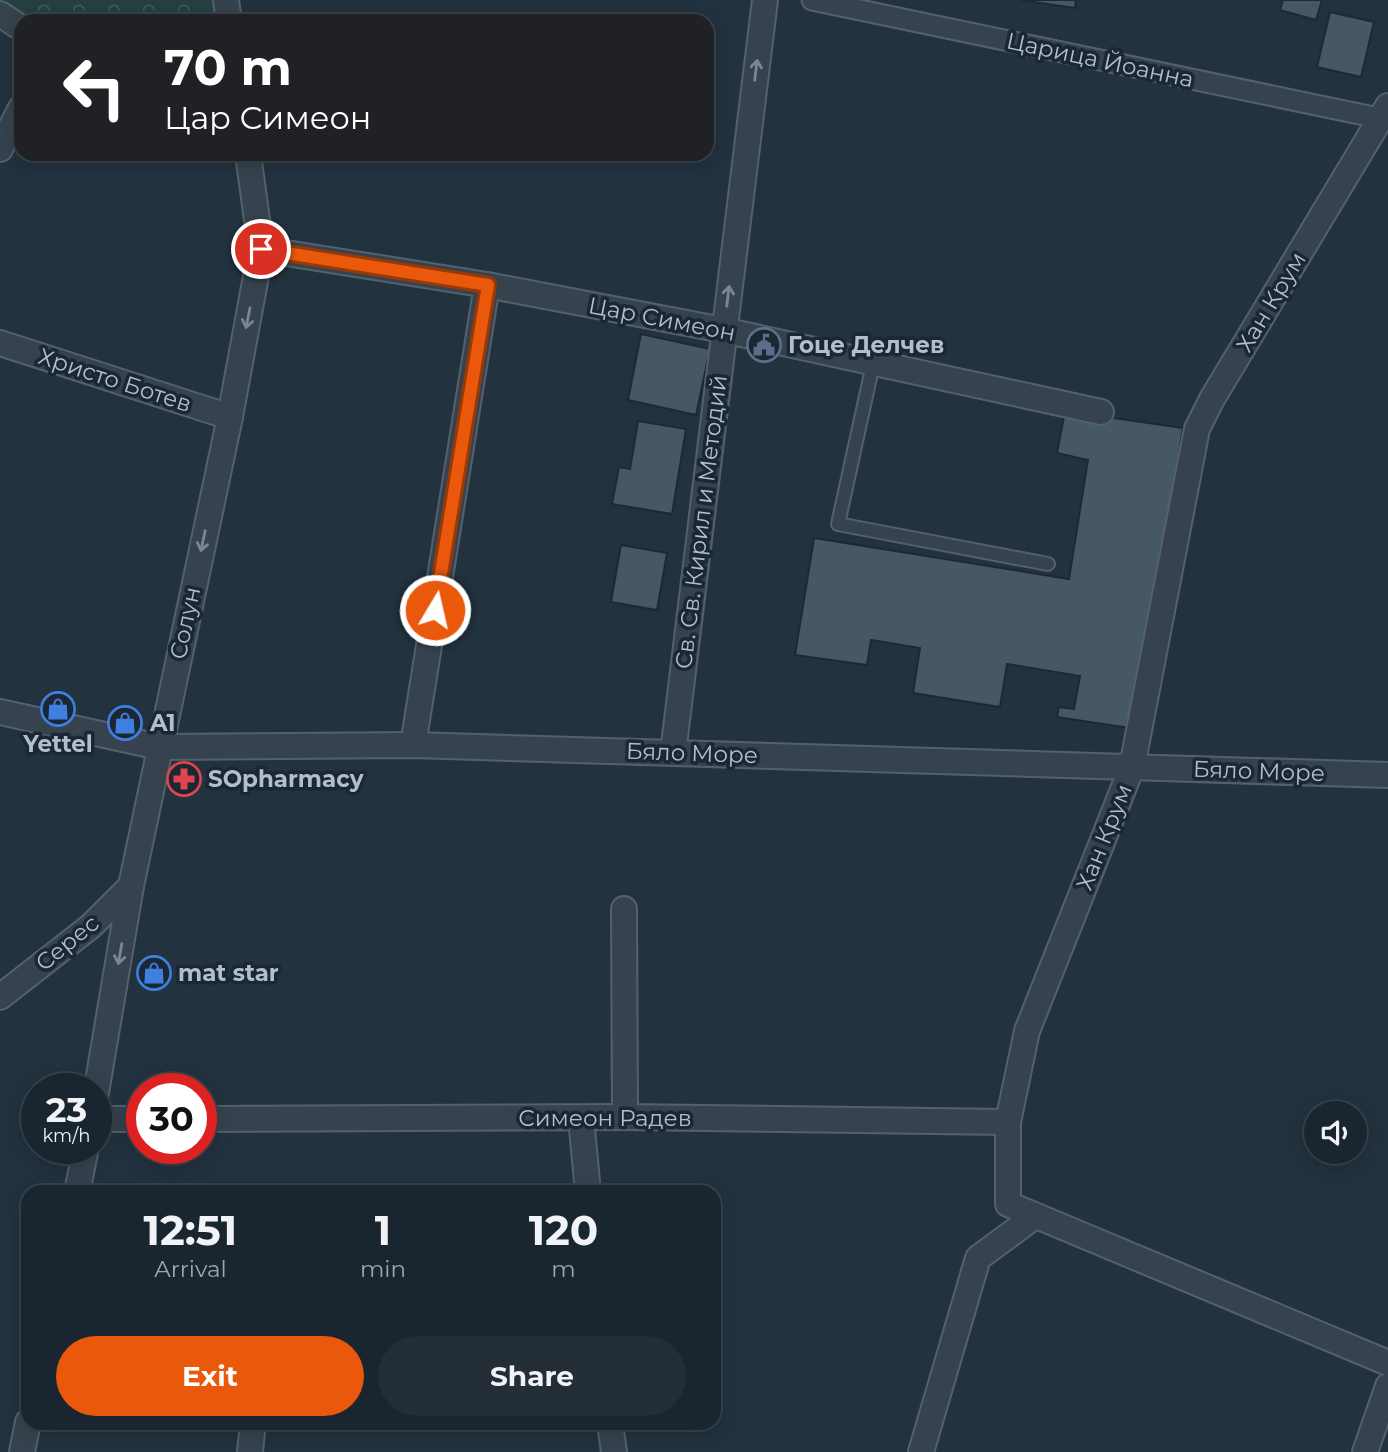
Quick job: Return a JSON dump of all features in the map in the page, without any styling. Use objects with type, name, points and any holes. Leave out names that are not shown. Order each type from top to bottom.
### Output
[{"type":"street","name":"Св. Св. Кирил и Методий","points":[[673,753],[765,0]]},
{"type":"street","name":"Царица Йоанна","points":[[812,0],[1386,115]]},
{"type":"street","name":"Хан Крум","points":[[1386,115],[1212,399],[1197,429],[1132,768],[1027,1031],[1008,1122],[1008,1204],[1388,1363]]},
{"type":"street","points":[[0,149],[14,122]]},
{"type":"street","name":"Солун","points":[[99,1073],[131,886],[230,417],[261,249],[249,161]]},
{"type":"street","name":"Цар Симеон","points":[[261,249],[488,285],[723,330],[873,365],[1101,412]]},
{"type":"street","points":[[413,745],[488,285]]},
{"type":"street","name":"Христо Ботев","points":[[0,343],[230,417]]},
{"type":"street","name":"Бяло Море","points":[[0,712],[159,747],[413,745],[1388,775]]},
{"type":"street","name":"Серес","points":[[0,997],[91,926],[131,886]]},
{"type":"street","points":[[624,909],[625,1117]]},
{"type":"street","name":"Симеон Радев","points":[[217,1119],[625,1117],[1008,1122]]},
{"type":"street","points":[[581,1118],[587,1185]]},
{"type":"street","points":[[78,1185],[82,1164]]},
{"type":"street","points":[[921,1452],[978,1258],[1035,1216]]},
{"type":"street","points":[[1365,1452],[1388,1386]]},
{"type":"street","points":[[22,1452],[26,1430]]},
{"type":"street","points":[[250,1452],[252,1430]]},
{"type":"street","points":[[611,1430],[614,1452]]},
{"type":"lane","points":[[873,365],[838,524],[1048,564]]},
{"type":"green space","points":[[5,0],[215,0],[217,14],[24,14]]},
{"type":"building","points":[[1020,0],[1076,0],[1075,8]]},
{"type":"building","points":[[1283,0],[1322,0],[1316,20],[1280,10]]},
{"type":"building","points":[[1330,12],[1374,22],[1361,77],[1317,67]]},
{"type":"building","points":[[641,334],[710,349],[696,415],[628,400]]},
{"type":"building","points":[[1065,411],[1183,428],[1136,729],[1057,717],[1059,707],[1074,709],[1080,676],[1007,664],[1000,707],[913,693],[920,648],[871,640],[867,665],[795,655],[814,538],[1069,579],[1088,460],[1057,453]]},
{"type":"building","points":[[638,421],[686,429],[672,514],[612,504],[619,467],[630,469]]},
{"type":"building","points":[[621,545],[667,553],[657,610],[611,602]]},
{"type":"place","name":"Гоце Делчев","points":[[764,345]]},
{"type":"place","name":"Yettel","points":[[58,709]]},
{"type":"place","name":"A1","points":[[125,723]]},
{"type":"place","name":"SOpharmacy","points":[[184,779]]},
{"type":"place","name":"mat star","points":[[154,973]]},
{"type":"route","points":[[261,249],[488,285],[435,610]]}]
